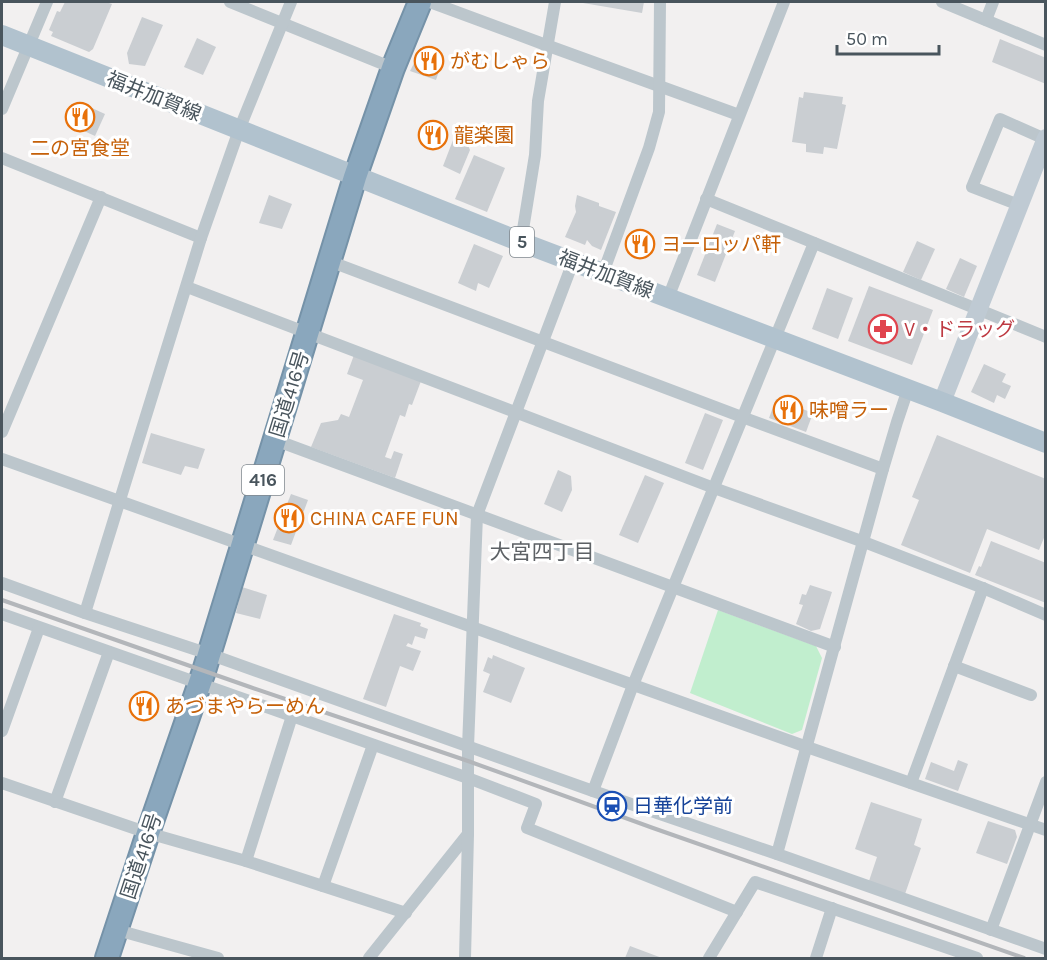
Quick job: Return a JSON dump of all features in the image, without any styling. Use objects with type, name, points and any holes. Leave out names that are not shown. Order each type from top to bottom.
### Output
[{"type":"highway","name":"国道416号","points":[[107,958],[200,684],[355,177],[393,68],[420,2]]},
{"type":"main road","name":"福井加賀線","points":[[2,35],[521,242],[1046,443]]},
{"type":"street","points":[[2,109],[47,2]]},
{"type":"street","points":[[230,2],[393,68]]},
{"type":"street","points":[[85,613],[201,238],[239,130],[291,2]]},
{"type":"street","points":[[430,2],[740,115]]},
{"type":"street","points":[[521,242],[535,155],[538,101],[555,2]]},
{"type":"street","points":[[603,273],[660,112],[660,2]]},
{"type":"street","points":[[668,298],[784,2]]},
{"type":"street","points":[[942,2],[1046,45]]},
{"type":"street","points":[[986,20],[993,2]]},
{"type":"street","points":[[942,402],[978,309],[1019,206],[1045,139],[1000,119],[972,187],[1019,206]]},
{"type":"street","points":[[2,158],[201,238]]},
{"type":"street","points":[[2,432],[101,197]]},
{"type":"street","points":[[706,199],[1046,337]]},
{"type":"street","points":[[592,791],[814,243]]},
{"type":"street","points":[[329,261],[883,469]]},
{"type":"street","points":[[465,958],[468,747],[477,515],[573,262]]},
{"type":"street","points":[[187,286],[714,488],[864,542],[1046,615]]},
{"type":"street","points":[[777,854],[883,469],[908,389]]},
{"type":"street","points":[[275,441],[835,647]]},
{"type":"street","points":[[2,459],[807,747],[1046,830]]},
{"type":"street","points":[[2,583],[1046,949]]},
{"type":"street","points":[[911,783],[983,588]]},
{"type":"street","points":[[2,615],[468,778],[536,804],[527,828],[737,912]]},
{"type":"street","points":[[2,731],[39,628]]},
{"type":"street","points":[[55,802],[109,652]]},
{"type":"street","points":[[954,666],[1031,695]]},
{"type":"street","points":[[246,861],[292,716]]},
{"type":"street","points":[[323,886],[373,745]]},
{"type":"street","points":[[991,930],[1046,782]]},
{"type":"street","points":[[2,783],[148,833],[246,861],[406,913]]},
{"type":"street","points":[[369,958],[468,834]]},
{"type":"street","points":[[709,958],[755,882],[976,958]]},
{"type":"street","points":[[816,958],[832,908]]},
{"type":"street","points":[[117,930],[218,958]]},
{"type":"green space","points":[[718,610],[816,646],[822,658],[802,730],[792,734],[690,693]]},
{"type":"building","points":[[65,2],[112,4],[93,49],[89,52],[51,36],[53,32],[49,30],[57,11],[60,12]]},
{"type":"building","points":[[583,2],[644,2],[642,13]]},
{"type":"building","points":[[142,17],[163,25],[145,66],[129,64],[127,53]]},
{"type":"building","points":[[197,38],[216,47],[203,75],[184,67]]},
{"type":"building","points":[[1000,39],[1046,58],[1046,84],[992,62]]},
{"type":"building","points":[[423,46],[444,56],[436,80],[410,71]]},
{"type":"building","points":[[804,92],[843,97],[842,104],[846,105],[837,149],[824,147],[823,154],[806,152],[806,144],[792,142],[799,97],[803,98]]},
{"type":"building","points":[[81,103],[105,114],[95,136],[71,125]]},
{"type":"building","points":[[460,122],[466,125],[467,143],[470,150],[460,174],[443,166]]},
{"type":"building","points":[[474,155],[505,168],[487,212],[455,199]]},
{"type":"building","points":[[269,195],[292,204],[282,229],[259,223]]},
{"type":"building","points":[[577,195],[616,212],[601,250],[592,246],[587,240],[585,245],[565,237],[576,212]]},
{"type":"building","points":[[717,224],[735,231],[715,282],[697,275]]},
{"type":"building","points":[[917,241],[935,249],[921,280],[903,272]]},
{"type":"building","points":[[474,244],[503,256],[489,288],[478,283],[476,291],[458,283]]},
{"type":"building","points":[[960,258],[977,266],[964,297],[946,289]]},
{"type":"building","points":[[869,286],[933,310],[912,365],[848,341]]},
{"type":"building","points":[[827,288],[853,298],[838,339],[812,329]]},
{"type":"building","points":[[354,355],[421,381],[405,417],[400,415],[385,457],[391,459],[394,451],[403,454],[395,478],[311,447],[321,423],[338,420],[341,414],[349,417],[363,380],[347,374]]},
{"type":"building","points":[[984,364],[1006,374],[1002,382],[1011,386],[1005,399],[997,395],[994,403],[971,392]]},
{"type":"building","points":[[776,399],[813,413],[806,432],[769,418]]},
{"type":"building","points":[[705,413],[723,420],[703,470],[685,463]]},
{"type":"building","points":[[151,433],[205,449],[198,469],[185,466],[181,475],[142,463]]},
{"type":"building","points":[[937,435],[1046,479],[1046,533],[1039,550],[987,529],[970,573],[901,545],[919,500],[912,497]]},
{"type":"building","points":[[558,470],[571,476],[572,490],[562,512],[544,504]]},
{"type":"building","points":[[645,475],[664,483],[638,543],[619,535]]},
{"type":"building","points":[[291,494],[308,500],[291,545],[273,540]]},
{"type":"building","points":[[991,541],[1046,563],[1046,603],[975,575],[979,566],[981,567]]},
{"type":"building","points":[[810,585],[832,592],[820,629],[811,631],[796,624],[803,605],[799,604],[802,594],[806,595]]},
{"type":"building","points":[[242,587],[267,595],[260,619],[236,613]]},
{"type":"building","points":[[394,614],[421,623],[420,626],[428,629],[425,639],[415,636],[412,645],[408,643],[406,646],[421,651],[413,671],[400,666],[386,707],[363,699]]},
{"type":"building","points":[[493,655],[525,668],[511,703],[483,692],[490,674],[483,671],[488,657],[492,659]]},
{"type":"building","points":[[138,700],[150,707],[147,715],[134,711]]},
{"type":"building","points":[[958,760],[968,764],[958,791],[925,779],[931,762],[954,771]]},
{"type":"building","points":[[871,802],[922,819],[914,845],[921,848],[905,894],[869,881],[877,857],[855,849]]},
{"type":"building","points":[[988,821],[1015,830],[1017,837],[1007,864],[976,853]]},
{"type":"building","points":[[630,946],[662,958],[625,958]]},
{"type":"railway","points":[[2,600],[468,761],[1024,958]]},
{"type":"place","name":"がむしゃら","points":[[429,61]]},
{"type":"place","name":"二の宮食堂","points":[[80,117]]},
{"type":"place","name":"龍楽園","points":[[433,135]]},
{"type":"place","name":"ヨーロッパ軒","points":[[640,244]]},
{"type":"place","name":"V・ドラッグ","points":[[883,329]]},
{"type":"place","name":"味噌ラー","points":[[788,410]]},
{"type":"place","name":"CHINA CAFE FUN","points":[[289,518]]},
{"type":"place","name":"あづまやらーめん","points":[[144,706]]},
{"type":"place","name":"日華化学前","points":[[612,806]]},
{"type":"district","name":"大宮四丁目","points":[[542,552]]}]
